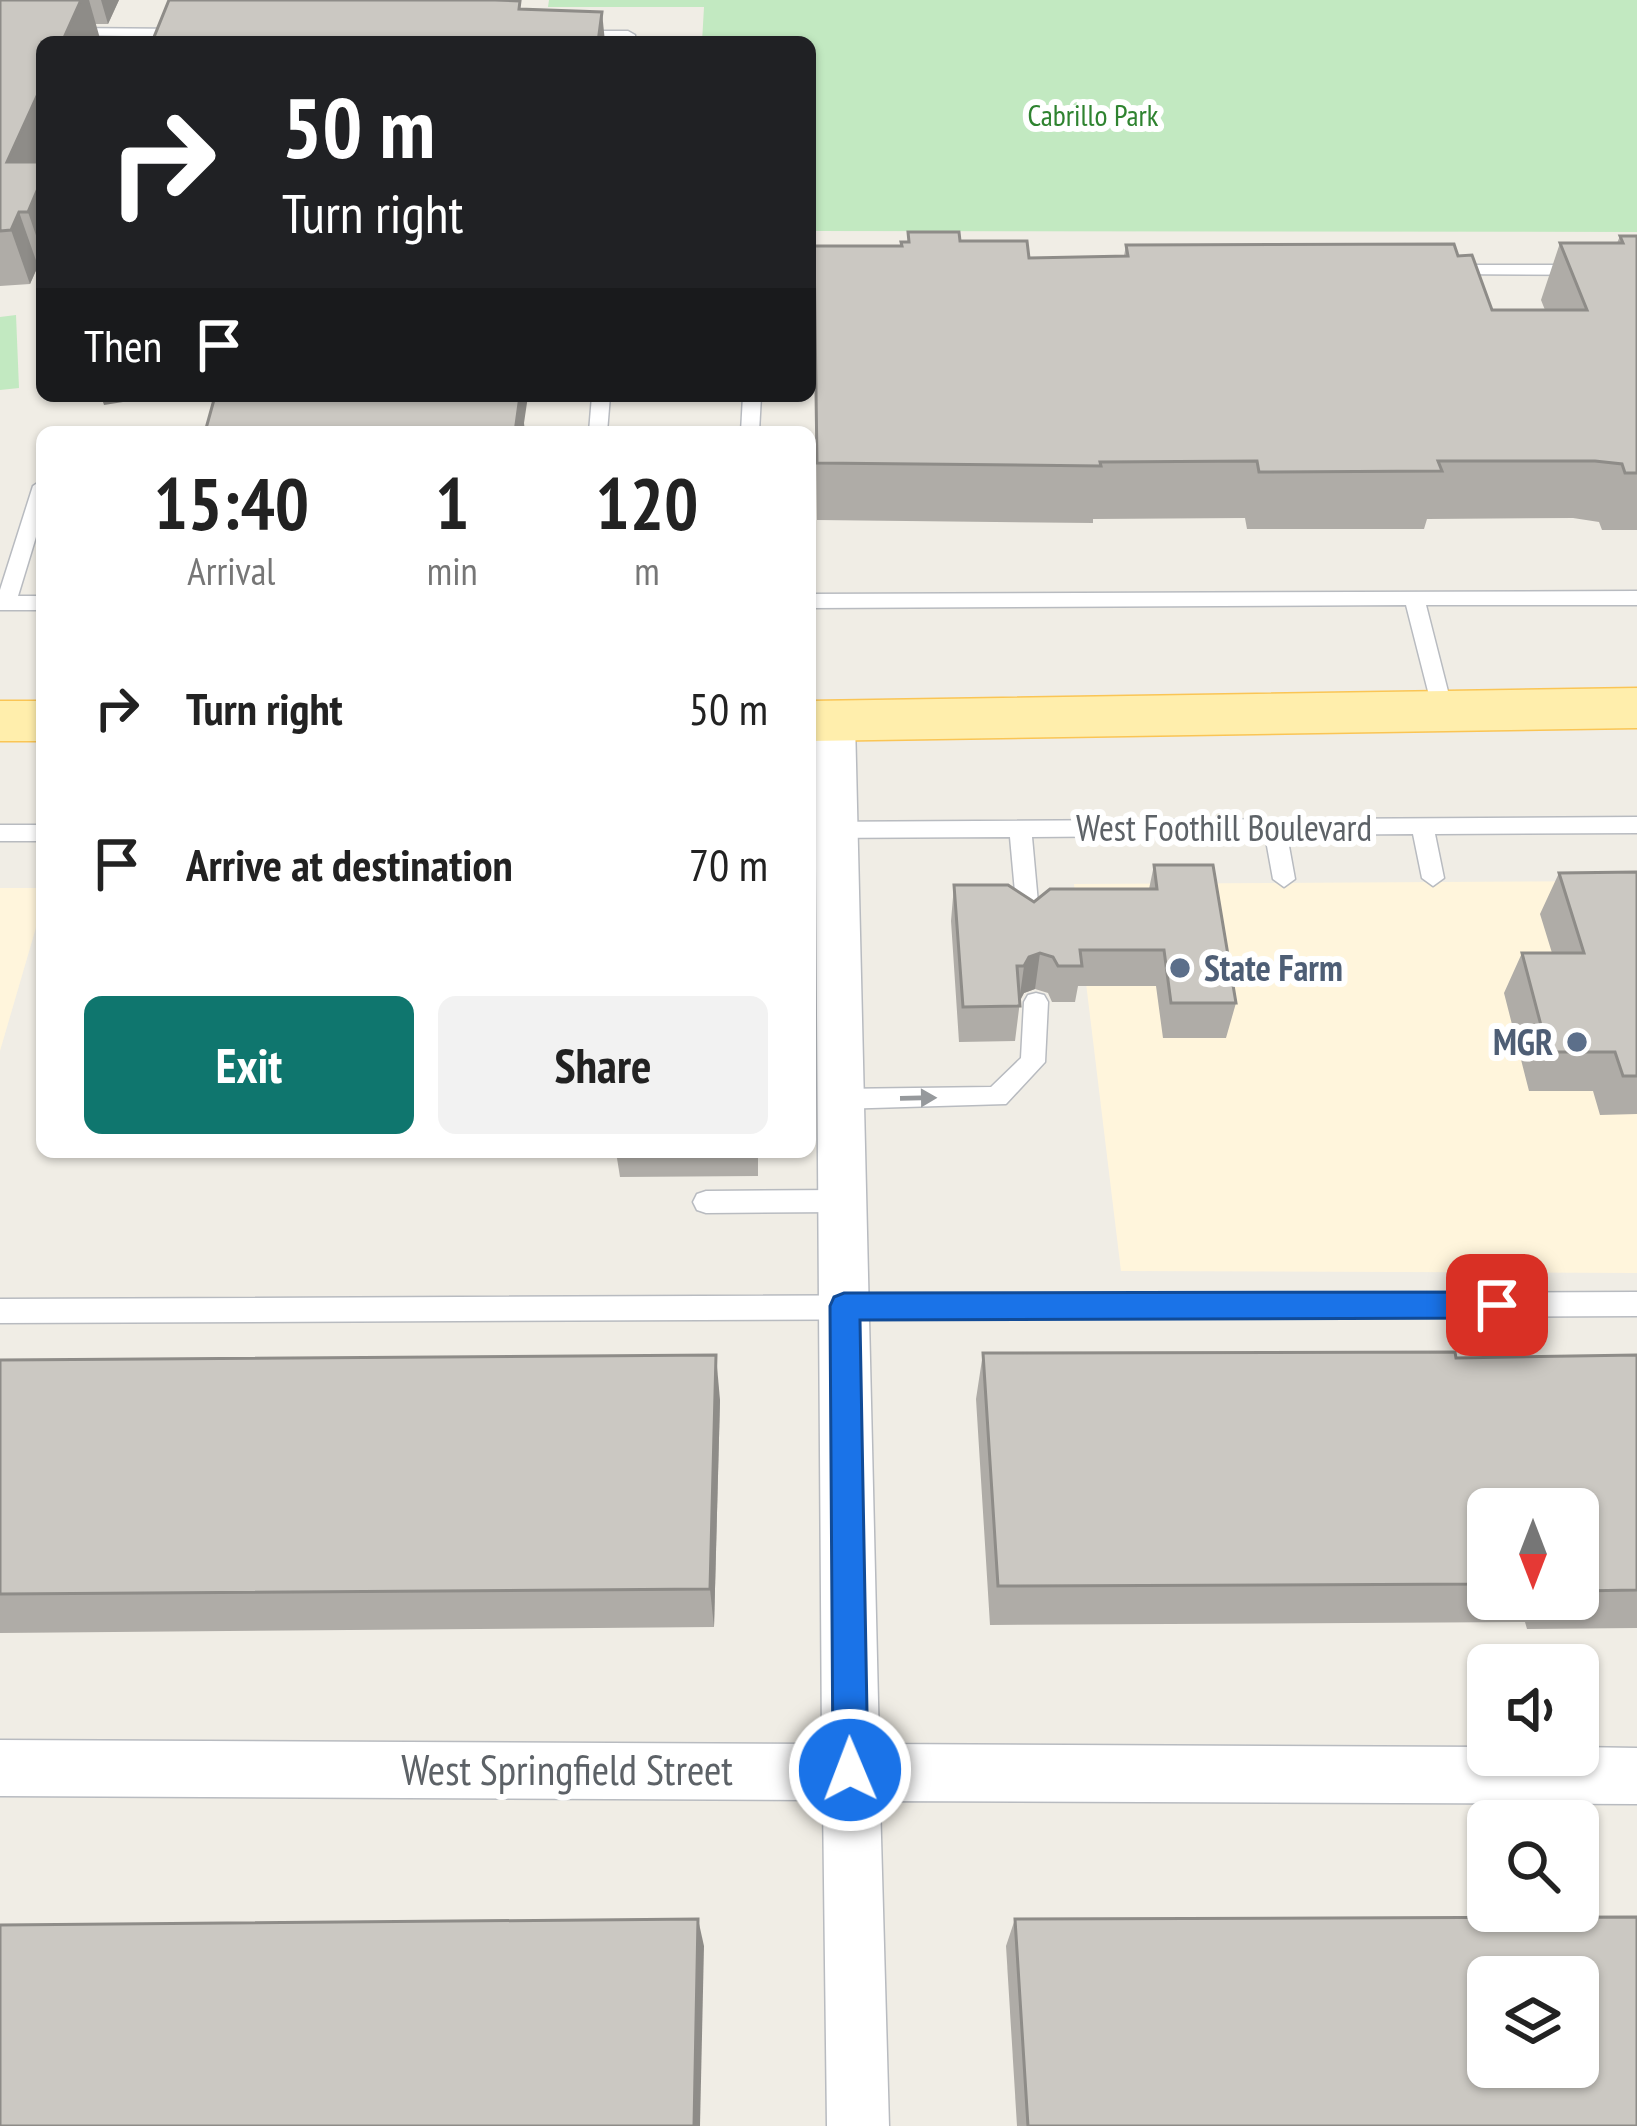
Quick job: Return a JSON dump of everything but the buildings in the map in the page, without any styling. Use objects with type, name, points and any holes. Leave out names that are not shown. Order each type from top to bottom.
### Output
[{"type":"main road","points":[[822,721],[1637,707]]},
{"type":"main road","points":[[0,721],[36,721]]},
{"type":"street","points":[[822,721],[822,830],[844,1306],[858,2126]]},
{"type":"street","name":"West Springfield Street","points":[[0,1768],[1637,1776]]},
{"type":"lane","points":[[43,32],[145,36]]},
{"type":"lane","points":[[181,36],[213,33]]},
{"type":"lane","points":[[557,35],[628,36]]},
{"type":"lane","points":[[1424,270],[1637,270]]},
{"type":"lane","points":[[36,504],[3,603],[36,603]]},
{"type":"lane","points":[[816,601],[1637,598]]},
{"type":"lane","points":[[1414,599],[1443,711]]},
{"type":"lane","name":"West Foothill Boulevard","points":[[822,830],[1637,825]]},
{"type":"lane","points":[[1422,826],[1433,878]]},
{"type":"lane","points":[[1275,827],[1284,879]]},
{"type":"lane","points":[[1020,829],[1029,925]]},
{"type":"lane","points":[[0,833],[36,833]]},
{"type":"lane","points":[[838,1099],[998,1097],[1033,1062],[1036,1002]]},
{"type":"lane","points":[[706,1202],[840,1201]]},
{"type":"lane","points":[[0,1311],[1637,1304]]},
{"type":"shaded area","points":[[1637,881],[1637,1273],[1121,1271],[1074,884]]},
{"type":"shaded area","points":[[0,888],[36,888],[36,928],[0,1051]]},
{"type":"green space","name":"Cabrillo Park","points":[[549,0],[1637,0],[1637,232],[816,231],[816,36],[702,36],[704,7],[548,7]]},
{"type":"green space","points":[[16,315],[19,388],[0,390],[0,317]]},
{"type":"place","name":"State Farm","points":[[1180,968]]},
{"type":"place","name":"MGR","points":[[1577,1042]]},
{"type":"route","points":[[850,1770],[844,1306],[1497,1305]]}]
